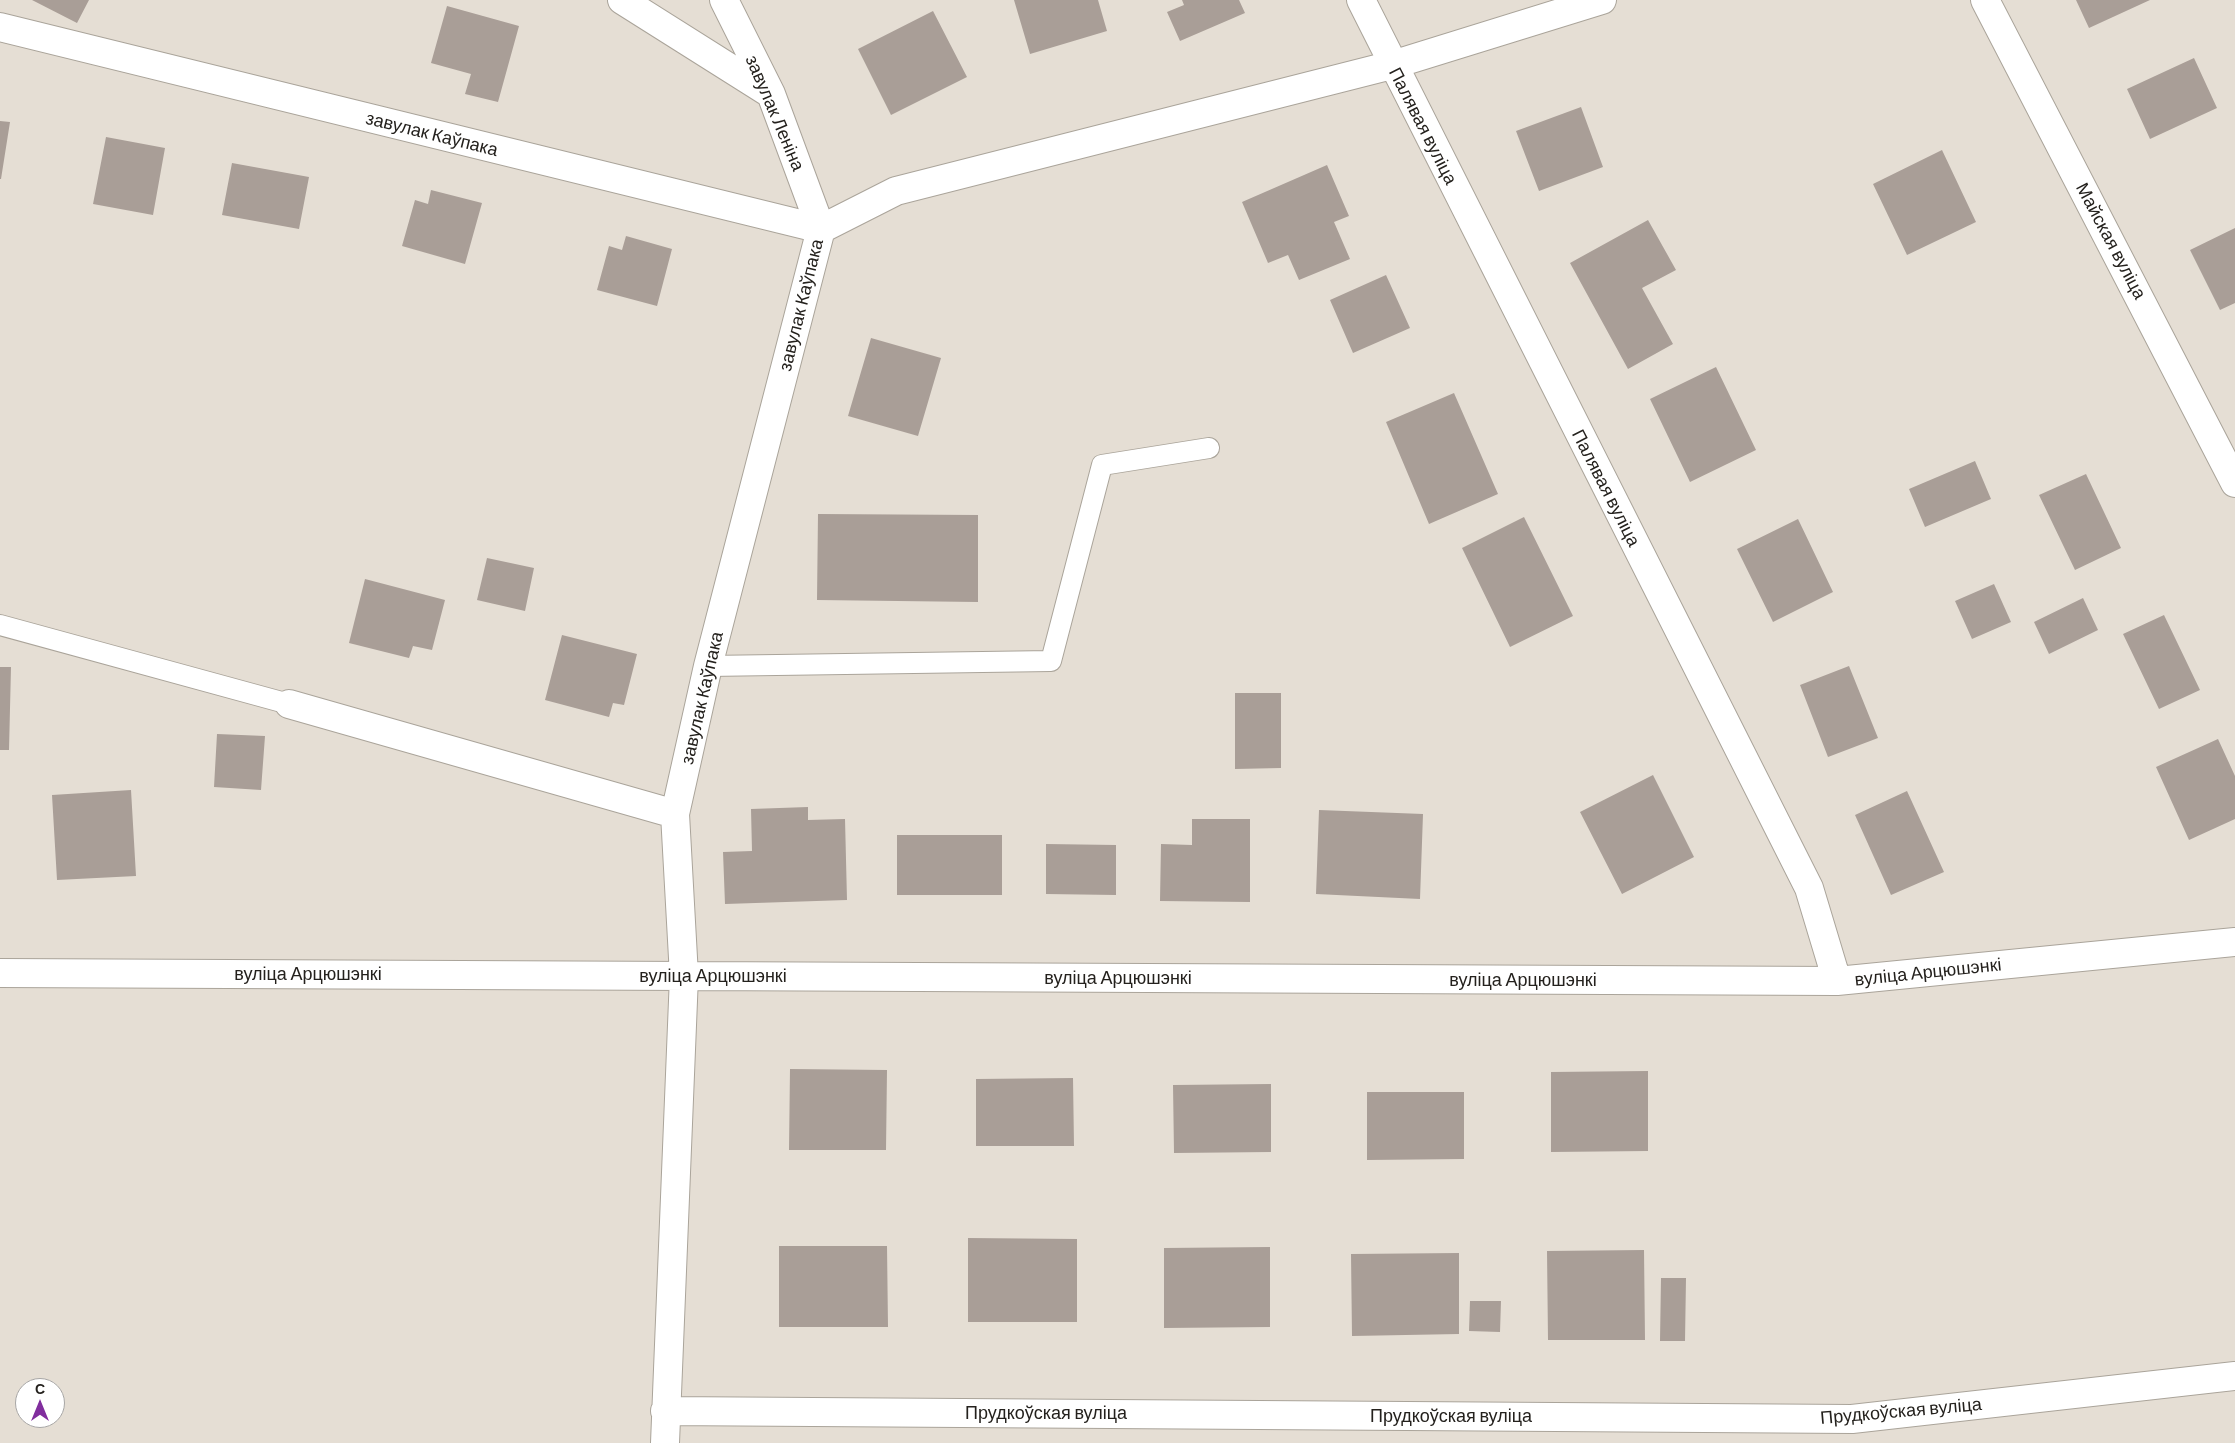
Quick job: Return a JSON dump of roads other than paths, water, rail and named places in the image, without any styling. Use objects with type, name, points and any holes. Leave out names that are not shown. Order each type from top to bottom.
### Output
[{"type":"street","points":[[622,0],[771,94]]},
{"type":"street","name":"завулак Леніна","points":[[724,0],[771,94],[821,229]]},
{"type":"street","name":"Палявая вуліца","points":[[1361,0],[1392,65],[1809,888],[1837,981]]},
{"type":"street","points":[[821,229],[896,192],[1392,65],[1602,0]]},
{"type":"street","name":"Майская вуліца","points":[[1985,0],[2214,438],[2235,483]]},
{"type":"street","name":"завулак Каўпака","points":[[0,27],[821,229],[708,666],[675,814],[684,976],[665,1443]]},
{"type":"street","points":[[290,704],[675,814]]},
{"type":"street","name":"вуліца Арцюшэнкі","points":[[0,973],[1837,981],[2235,942]]},
{"type":"street","name":"Прудкоўская вуліца","points":[[665,1411],[1852,1419],[2235,1376]]},
{"type":"lane","points":[[708,666],[1051,661],[1102,465],[1209,448]]},
{"type":"lane","points":[[0,626],[290,704]]}]
